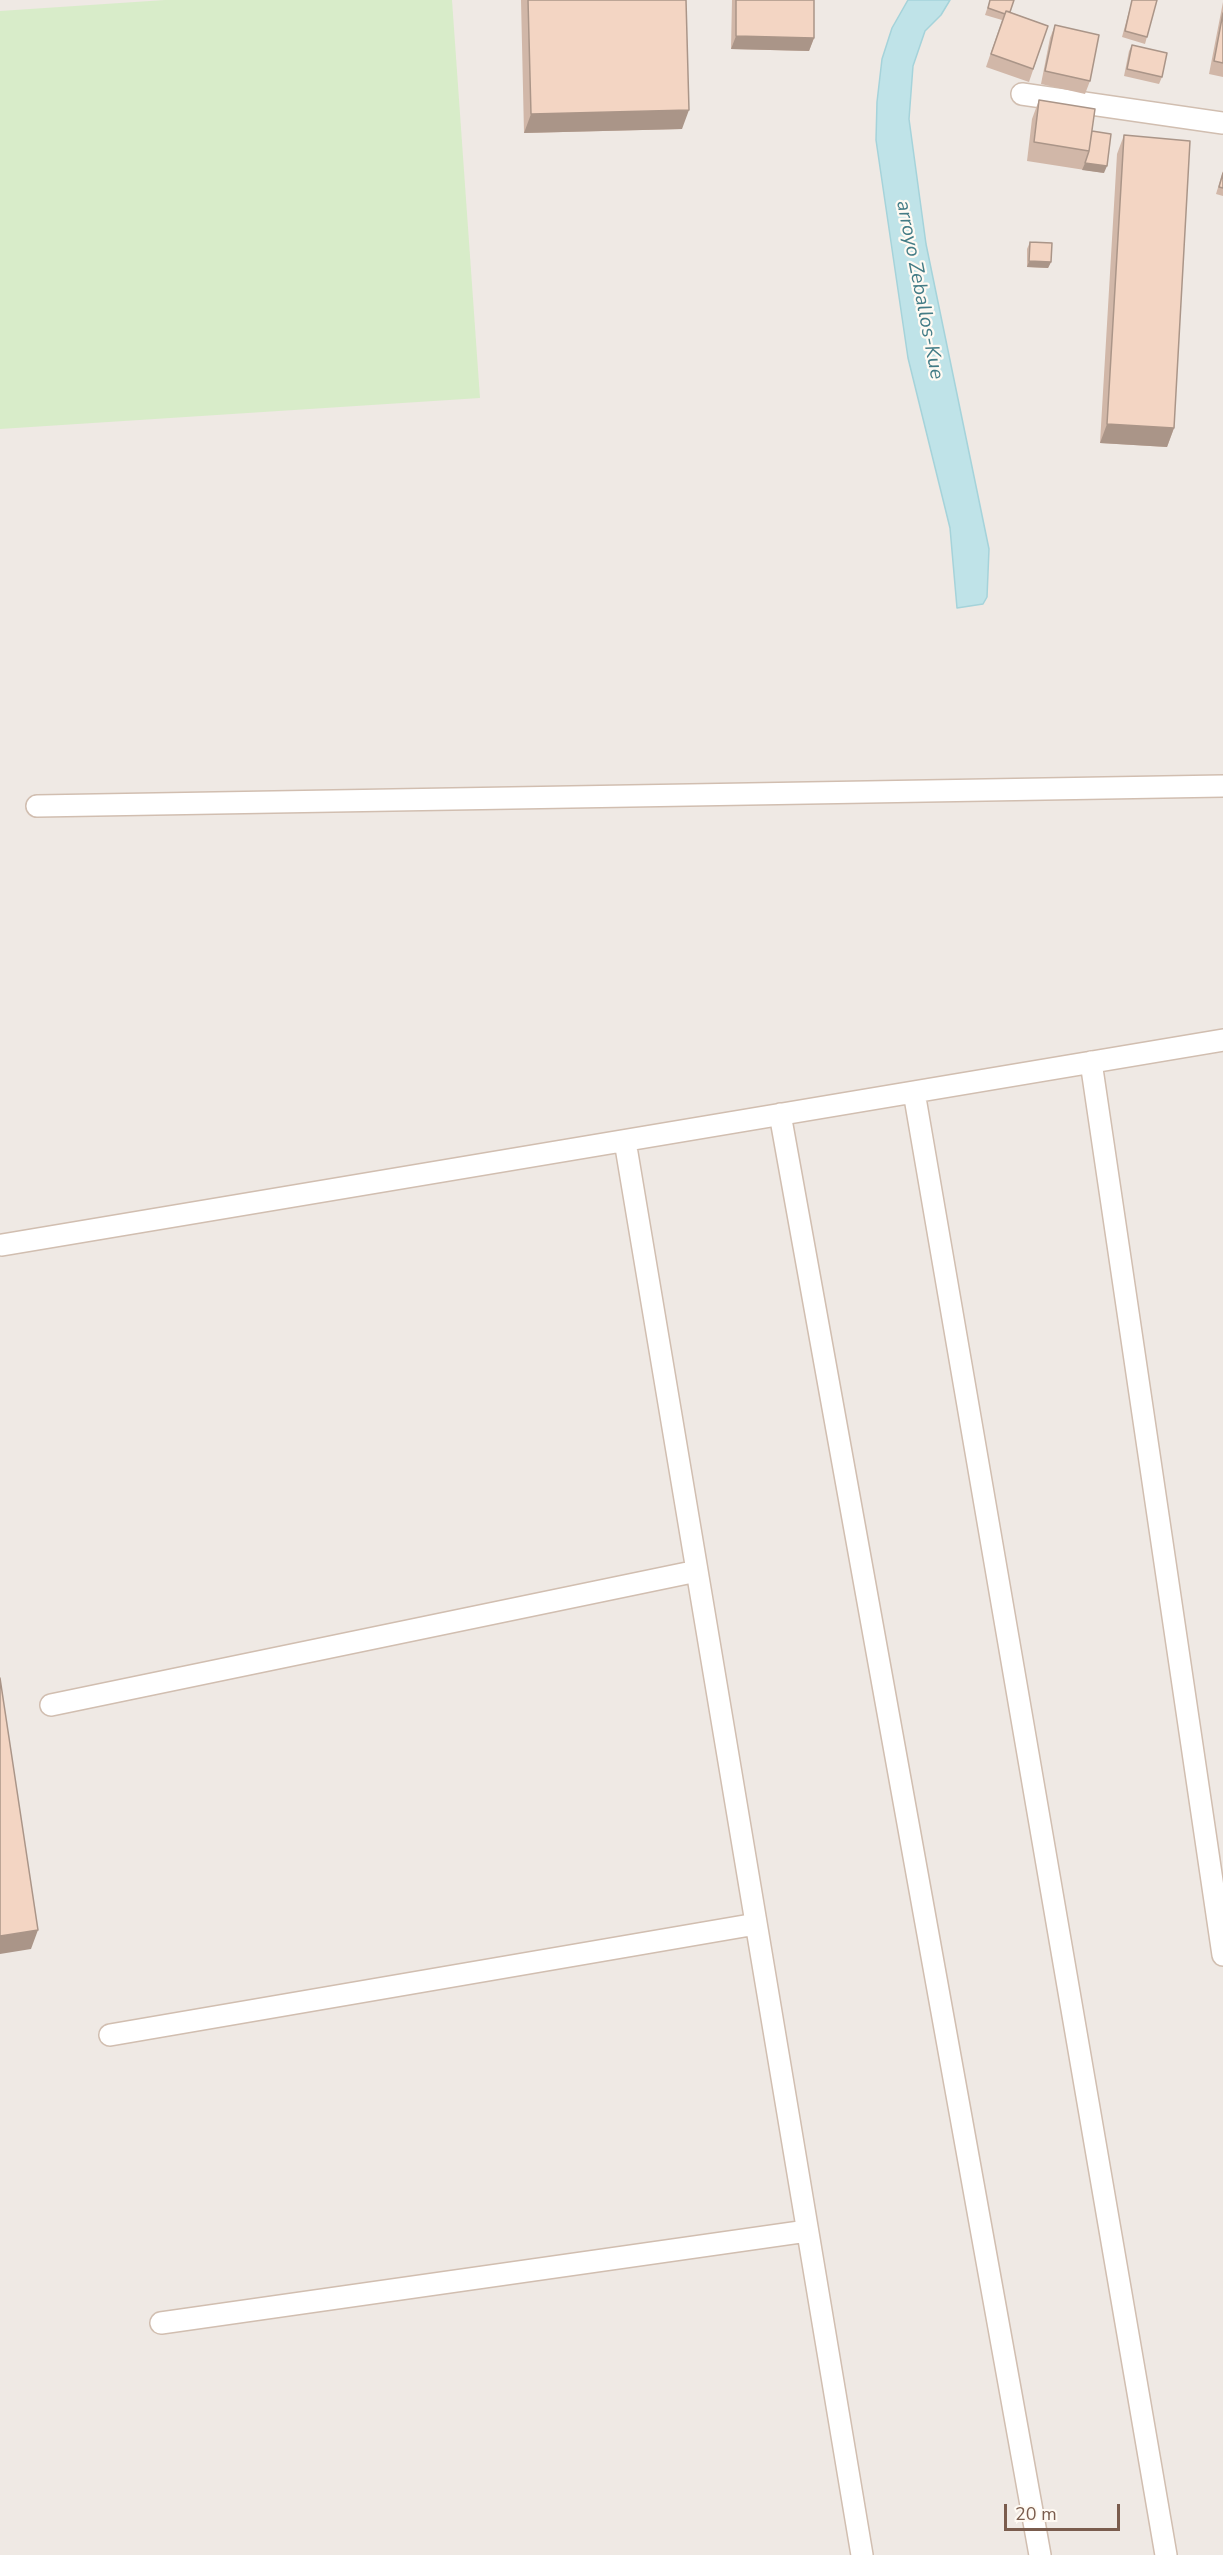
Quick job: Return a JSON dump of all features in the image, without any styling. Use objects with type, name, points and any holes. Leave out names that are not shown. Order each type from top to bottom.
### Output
[{"type":"lane","points":[[1022,94],[1223,123]]},
{"type":"lane","points":[[37,806],[1223,786]]},
{"type":"lane","points":[[2,1245],[1223,1040]]},
{"type":"lane","points":[[1091,1062],[1223,1955]]},
{"type":"lane","points":[[914,1092],[1166,2555]]},
{"type":"lane","points":[[780,1114],[1040,2555]]},
{"type":"lane","points":[[625,1141],[862,2555]]},
{"type":"lane","points":[[51,1705],[697,1571]]},
{"type":"lane","points":[[110,2035],[756,1924]]},
{"type":"lane","points":[[161,2323],[807,2231]]},
{"type":"shaded area","points":[[0,0],[1223,0],[1223,2555],[0,2555]]},
{"type":"green space","points":[[165,0],[452,0],[480,398],[0,429],[0,11]]},
{"type":"water","name":"arroyo Zeballos-Kue","points":[[908,0],[950,0],[941,15],[925,31],[913,66],[909,119],[926,244],[989,549],[987,597],[983,604],[957,608],[950,528],[908,358],[876,140],[877,102],[882,59],[892,28]]},
{"type":"building","points":[[528,0],[686,0],[689,110],[531,114]]},
{"type":"building","points":[[736,0],[814,0],[814,38],[736,36]]},
{"type":"building","points":[[990,0],[1014,0],[1010,12],[1006,11],[1005,14],[988,8]]},
{"type":"building","points":[[1132,0],[1157,0],[1147,37],[1125,31]]},
{"type":"building","points":[[1006,11],[1048,26],[1033,69],[991,54]]},
{"type":"building","points":[[1223,13],[1223,63],[1214,61]]},
{"type":"building","points":[[1055,25],[1099,35],[1090,81],[1045,71]]},
{"type":"building","points":[[1132,45],[1167,53],[1162,77],[1127,69]]},
{"type":"building","points":[[1039,100],[1095,109],[1089,151],[1034,142]]},
{"type":"building","points":[[1092,131],[1111,134],[1107,166],[1085,163]]},
{"type":"building","points":[[1124,135],[1190,141],[1174,428],[1107,424]]},
{"type":"building","points":[[1223,173],[1223,188],[1219,187]]},
{"type":"building","points":[[1030,242],[1052,243],[1051,262],[1029,261]]},
{"type":"building","points":[[0,1678],[38,1930],[0,1936]]}]
